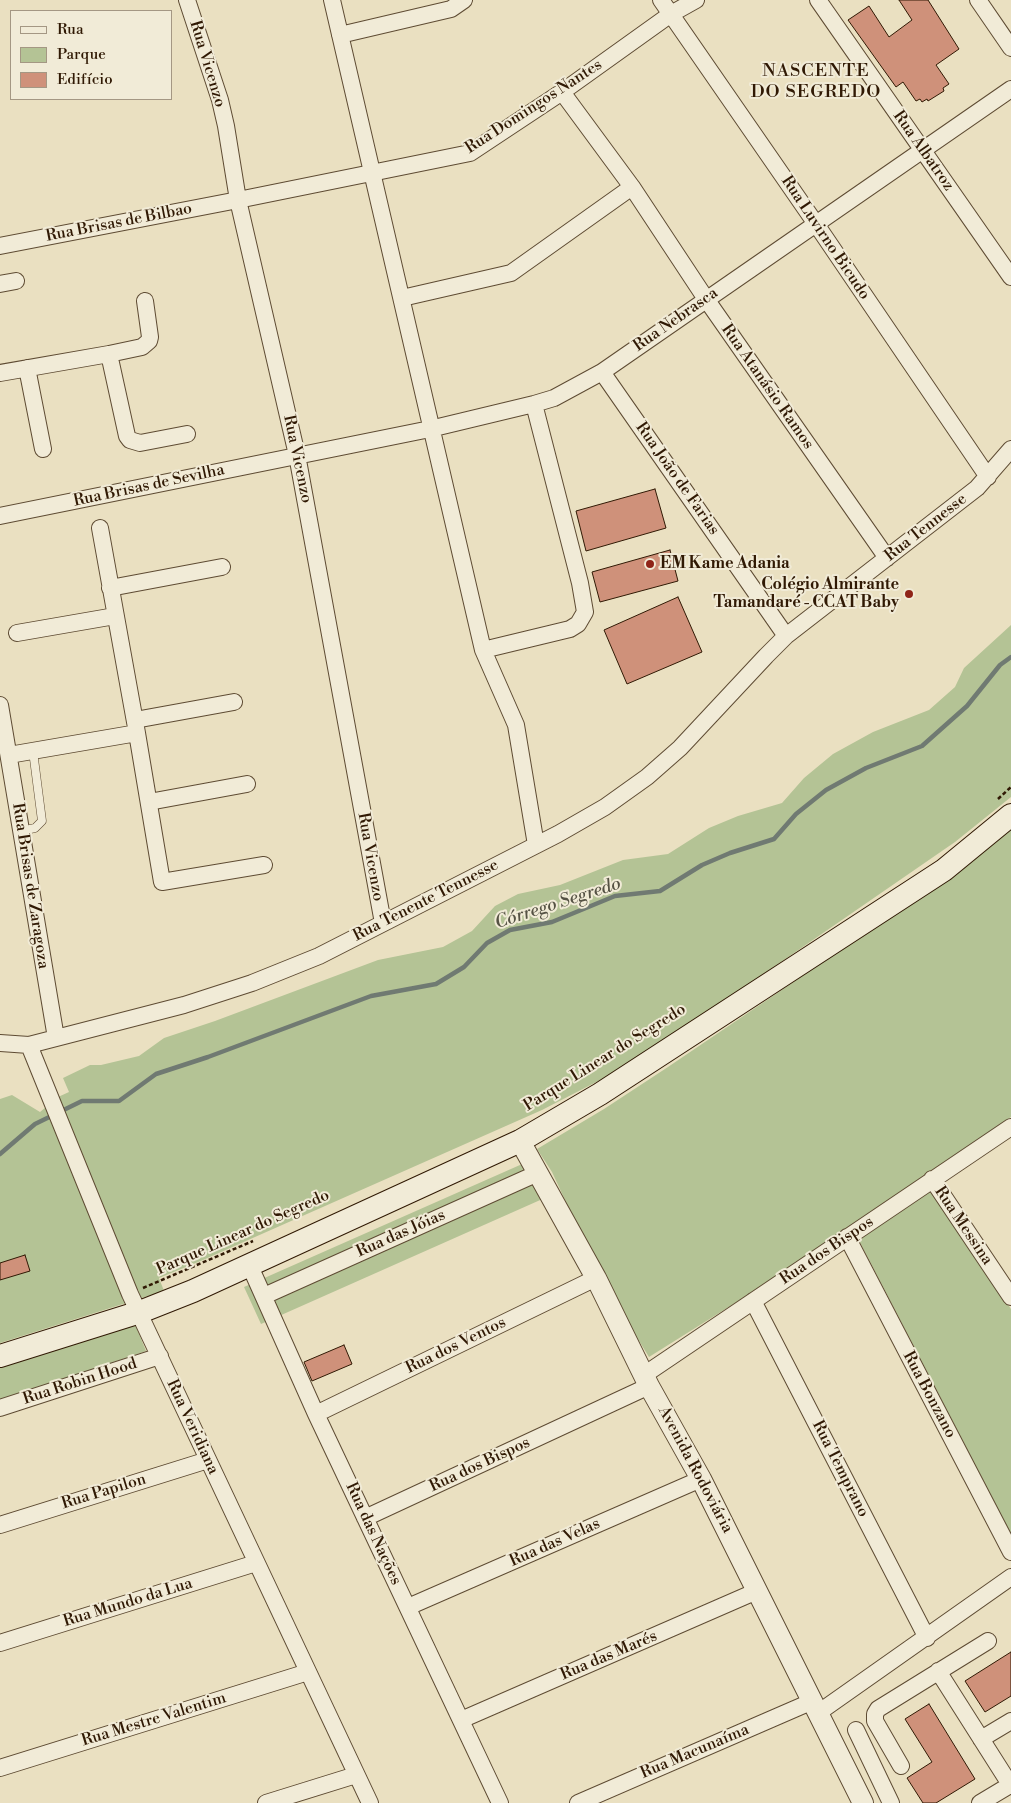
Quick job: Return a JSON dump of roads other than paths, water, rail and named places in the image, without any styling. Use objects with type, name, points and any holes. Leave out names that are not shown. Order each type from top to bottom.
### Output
[{"type":"main road","points":[[0,1356],[135,1303],[193,1291],[520,1140],[600,1094],[944,870],[1002,809]]},
{"type":"street","name":"Rua Vicenzo","points":[[187,0],[220,100],[238,200],[297,455],[382,924]]},
{"type":"street","points":[[332,0],[402,298],[430,429],[483,650],[516,725],[536,845]]},
{"type":"street","points":[[340,34],[452,9],[464,0]]},
{"type":"street","name":"Rua Luvirno Bicudo","points":[[661,0],[988,477]]},
{"type":"street","name":"Rua Domingos Nantes","points":[[238,200],[470,153],[562,92],[671,14],[696,0]]},
{"type":"street","name":"Rua Albatroz","points":[[818,0],[1011,277]]},
{"type":"street","points":[[978,0],[1011,48]]},
{"type":"street","name":"Rua Nebrasca","points":[[297,455],[430,429],[554,398],[602,372],[1011,89]]},
{"type":"street","name":"Rua Atanásio Ramos","points":[[562,92],[632,187],[706,299],[887,558]]},
{"type":"street","points":[[402,298],[511,273],[632,187]]},
{"type":"street","name":"Rua Brisas de Bilbao","points":[[0,246],[238,200]]},
{"type":"street","points":[[0,373],[142,347],[149,341],[150,337],[145,301]]},
{"type":"street","points":[[109,354],[127,436],[130,440],[140,443],[187,434]]},
{"type":"street","points":[[27,368],[43,449]]},
{"type":"street","name":"Rua João de Farias","points":[[602,372],[786,636]]},
{"type":"street","points":[[483,650],[570,629],[578,624],[585,612],[580,583],[534,404]]},
{"type":"street","name":"Rua Tennesse","points":[[786,636],[977,488],[1011,448]]},
{"type":"street","name":"Rua Brisas de Sevilha","points":[[0,516],[297,455]]},
{"type":"street","points":[[100,528],[162,882],[264,865]]},
{"type":"street","points":[[110,588],[222,567]]},
{"type":"street","points":[[17,632],[115,616]]},
{"type":"street","name":"Rua Tenente Tennesse","points":[[0,1043],[28,1045],[184,1005],[252,983],[319,956],[536,845],[605,807],[647,777],[680,748],[786,636]]},
{"type":"street","points":[[8,755],[32,751],[234,702]]},
{"type":"street","name":"Rua Brisas de Zaragoza","points":[[0,705],[56,1038]]},
{"type":"street","points":[[149,802],[247,784]]},
{"type":"street","name":"Rua Veridiana","points":[[28,1045],[135,1303],[256,1564],[370,1803]]},
{"type":"street","name":"Rua dos Bispos","points":[[365,1518],[646,1381],[753,1301],[1011,1127]]},
{"type":"street","name":"Avenida Rodoviária","points":[[520,1140],[596,1278],[646,1381],[702,1479],[863,1803]]},
{"type":"street","name":"Rua das Jóias","points":[[264,1296],[538,1173]]},
{"type":"street","name":"Rua Messina","points":[[932,1180],[1011,1297]]},
{"type":"street","name":"Rua Bonzano","points":[[847,1237],[1011,1552]]},
{"type":"street","name":"Rua das Nações","points":[[249,1264],[316,1414],[500,1803]]},
{"type":"street","name":"Rua dos Ventos","points":[[316,1414],[596,1278]]},
{"type":"street","name":"Rua Temprano","points":[[753,1301],[927,1638]]},
{"type":"street","name":"Rua Robin Hood","points":[[0,1408],[160,1356]]},
{"type":"street","name":"Rua Papilon","points":[[0,1525],[208,1460]]},
{"type":"street","name":"Rua das Velas","points":[[408,1607],[702,1479]]},
{"type":"street","name":"Rua Mundo da Lua","points":[[0,1643],[256,1564]]},
{"type":"street","name":"Rua Macunaíma","points":[[578,1803],[815,1707],[927,1638],[1011,1577]]},
{"type":"street","name":"Rua das Marés","points":[[461,1720],[758,1591]]},
{"type":"street","points":[[901,1766],[875,1721],[875,1714],[878,1709],[988,1641]]},
{"type":"street","points":[[938,1671],[1010,1785],[980,1803]]},
{"type":"street","name":"Rua Mestre Valentim","points":[[0,1768],[308,1672]]},
{"type":"street","points":[[833,1742],[875,1721]]},
{"type":"street","points":[[981,1739],[1011,1722]]},
{"type":"street","points":[[856,1730],[891,1803]]},
{"type":"street","points":[[866,1750],[886,1740]]},
{"type":"street","points":[[266,1803],[356,1775]]},
{"type":"lane","points":[[21,831],[35,828],[42,821],[32,751]]},
{"type":"waterway","name":"Córrego Segredo","points":[[0,1154],[35,1124],[82,1101],[119,1101],[156,1074],[208,1057],[371,996],[436,984],[464,967],[487,943],[510,930],[552,922],[615,896],[660,891],[702,865],[730,853],[774,839],[796,814],[826,790],[866,768],[922,746],[967,706],[1000,665],[1011,657]]},
{"type":"place","name":"EM Kame Adania","points":[[650,564]]},
{"type":"place","name":"Colégio Almirante Tamandaré - CCAT Baby","points":[[909,594]]},
{"type":"district","name":"NASCENTE DO SEGREDO","points":[[816,82]]}]
